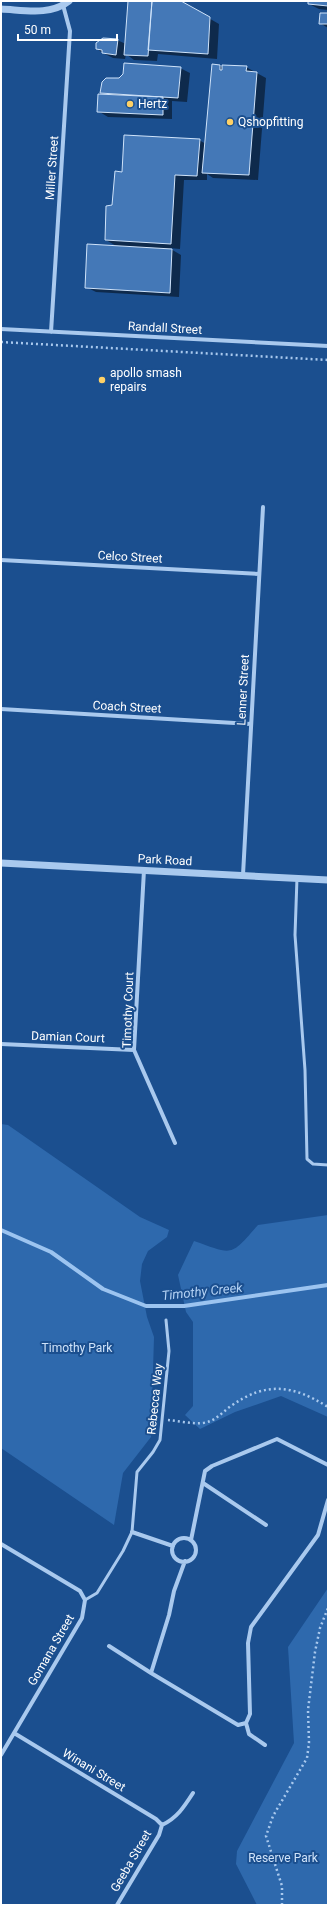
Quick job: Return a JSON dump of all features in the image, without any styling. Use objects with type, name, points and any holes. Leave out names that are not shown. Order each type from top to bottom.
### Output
[{"type":"street","points":[[1,9],[47,11],[66,3]]},
{"type":"street","name":"Miller Street","points":[[50,332],[70,31],[66,3]]},
{"type":"street","name":"Randall Street","points":[[1,329],[328,346]]},
{"type":"street","name":"Lenner Street","points":[[243,874],[263,507]]},
{"type":"street","name":"Celco Street","points":[[1,560],[259,574]]},
{"type":"street","name":"Coach Street","points":[[1,709],[252,724]]},
{"type":"street","name":"Park Road","points":[[1,863],[243,874],[328,880]]},
{"type":"street","name":"Timothy Court","points":[[144,870],[134,1050],[175,1143]]},
{"type":"street","name":"Damian Court","points":[[1,1044],[134,1050]]},
{"type":"street","points":[[151,1673],[169,1615],[174,1591],[185,1561],[195,1555],[195,1547],[191,1540],[205,1471],[212,1466],[277,1438],[328,1465]]},
{"type":"street","points":[[202,1483],[266,1525]]},
{"type":"street","points":[[266,1745],[249,1734],[246,1723],[250,1714],[248,1643],[251,1627],[318,1535],[328,1500]]},
{"type":"street","points":[[132,1532],[173,1546]]},
{"type":"street","points":[[173,1546],[180,1538],[191,1540]]},
{"type":"street","points":[[1,1544],[80,1592],[85,1600]]},
{"type":"street","points":[[173,1546],[175,1557],[185,1561]]},
{"type":"street","name":"Gomana Street","points":[[1,1755],[82,1618],[85,1600]]},
{"type":"street","points":[[109,1646],[238,1725],[246,1723]]},
{"type":"street","name":"Winani Street","points":[[14,1733],[156,1819],[162,1826]]},
{"type":"street","points":[[162,1826],[180,1813],[193,1793]]},
{"type":"street","name":"Geeba Street","points":[[117,1905],[159,1836],[162,1826]]},
{"type":"lane","points":[[297,878],[295,935],[304,1062],[307,1159],[313,1164],[328,1165]]},
{"type":"lane","name":"Rebecca Way","points":[[85,1600],[97,1593],[123,1551],[132,1532],[137,1472],[160,1440],[169,1351],[166,1320]]},
{"type":"path","points":[[1,342],[328,360]]},
{"type":"path","points":[[162,1420],[202,1423],[217,1418],[231,1406],[254,1394],[274,1388],[292,1389],[328,1407]]},
{"type":"path","points":[[282,1905],[282,1886],[266,1836],[273,1816],[307,1758],[309,1743],[308,1710],[315,1652],[320,1628],[328,1608]]},
{"type":"green space","name":"Timothy Park","points":[[1,1124],[8,1125],[140,1217],[169,1230],[167,1237],[148,1251],[142,1264],[140,1281],[147,1317],[154,1337],[151,1437],[123,1473],[114,1525],[1,1448]]},
{"type":"green space","points":[[328,1215],[328,1417],[281,1396],[235,1412],[200,1429],[185,1415],[193,1406],[193,1322],[186,1312],[178,1275],[194,1241],[224,1251],[230,1250],[236,1248],[242,1243],[258,1225]]},
{"type":"green space","name":"Reserve Park","points":[[328,1588],[328,1905],[257,1905],[236,1864],[237,1851],[294,1743],[288,1647]]},
{"type":"building","points":[[128,1],[152,1],[148,56],[124,55]]},
{"type":"building","points":[[152,1],[181,1],[210,17],[208,54],[148,50]]},
{"type":"building","points":[[308,1],[328,1],[328,6],[308,4]]},
{"type":"building","points":[[320,13],[328,13],[328,24],[319,24]]},
{"type":"building","points":[[103,38],[118,39],[116,55],[102,53],[102,50],[96,49],[96,43]]},
{"type":"building","points":[[124,63],[181,67],[178,98],[100,93],[102,82],[106,78],[119,78],[123,74]]},
{"type":"building","name":"Qshopfitting","points":[[212,64],[220,65],[220,70],[222,70],[222,65],[247,66],[246,71],[257,72],[249,175],[202,173]]},
{"type":"building","name":"Hertz","points":[[98,94],[163,97],[163,115],[97,112]]},
{"type":"building","points":[[124,135],[200,139],[197,176],[175,175],[171,244],[105,240],[106,206],[112,205],[115,171],[122,172]]},
{"type":"building","points":[[87,244],[172,249],[170,293],[85,288]]},
{"type":"waterway","name":"Timothy Creek","points":[[1,1230],[51,1252],[103,1289],[146,1306],[184,1306],[328,1285]]},
{"type":"place","name":"Hertz","points":[[130,104]]},
{"type":"place","name":"Qshopfitting","points":[[230,122]]},
{"type":"place","name":"apollo smash repairs","points":[[102,380]]}]
